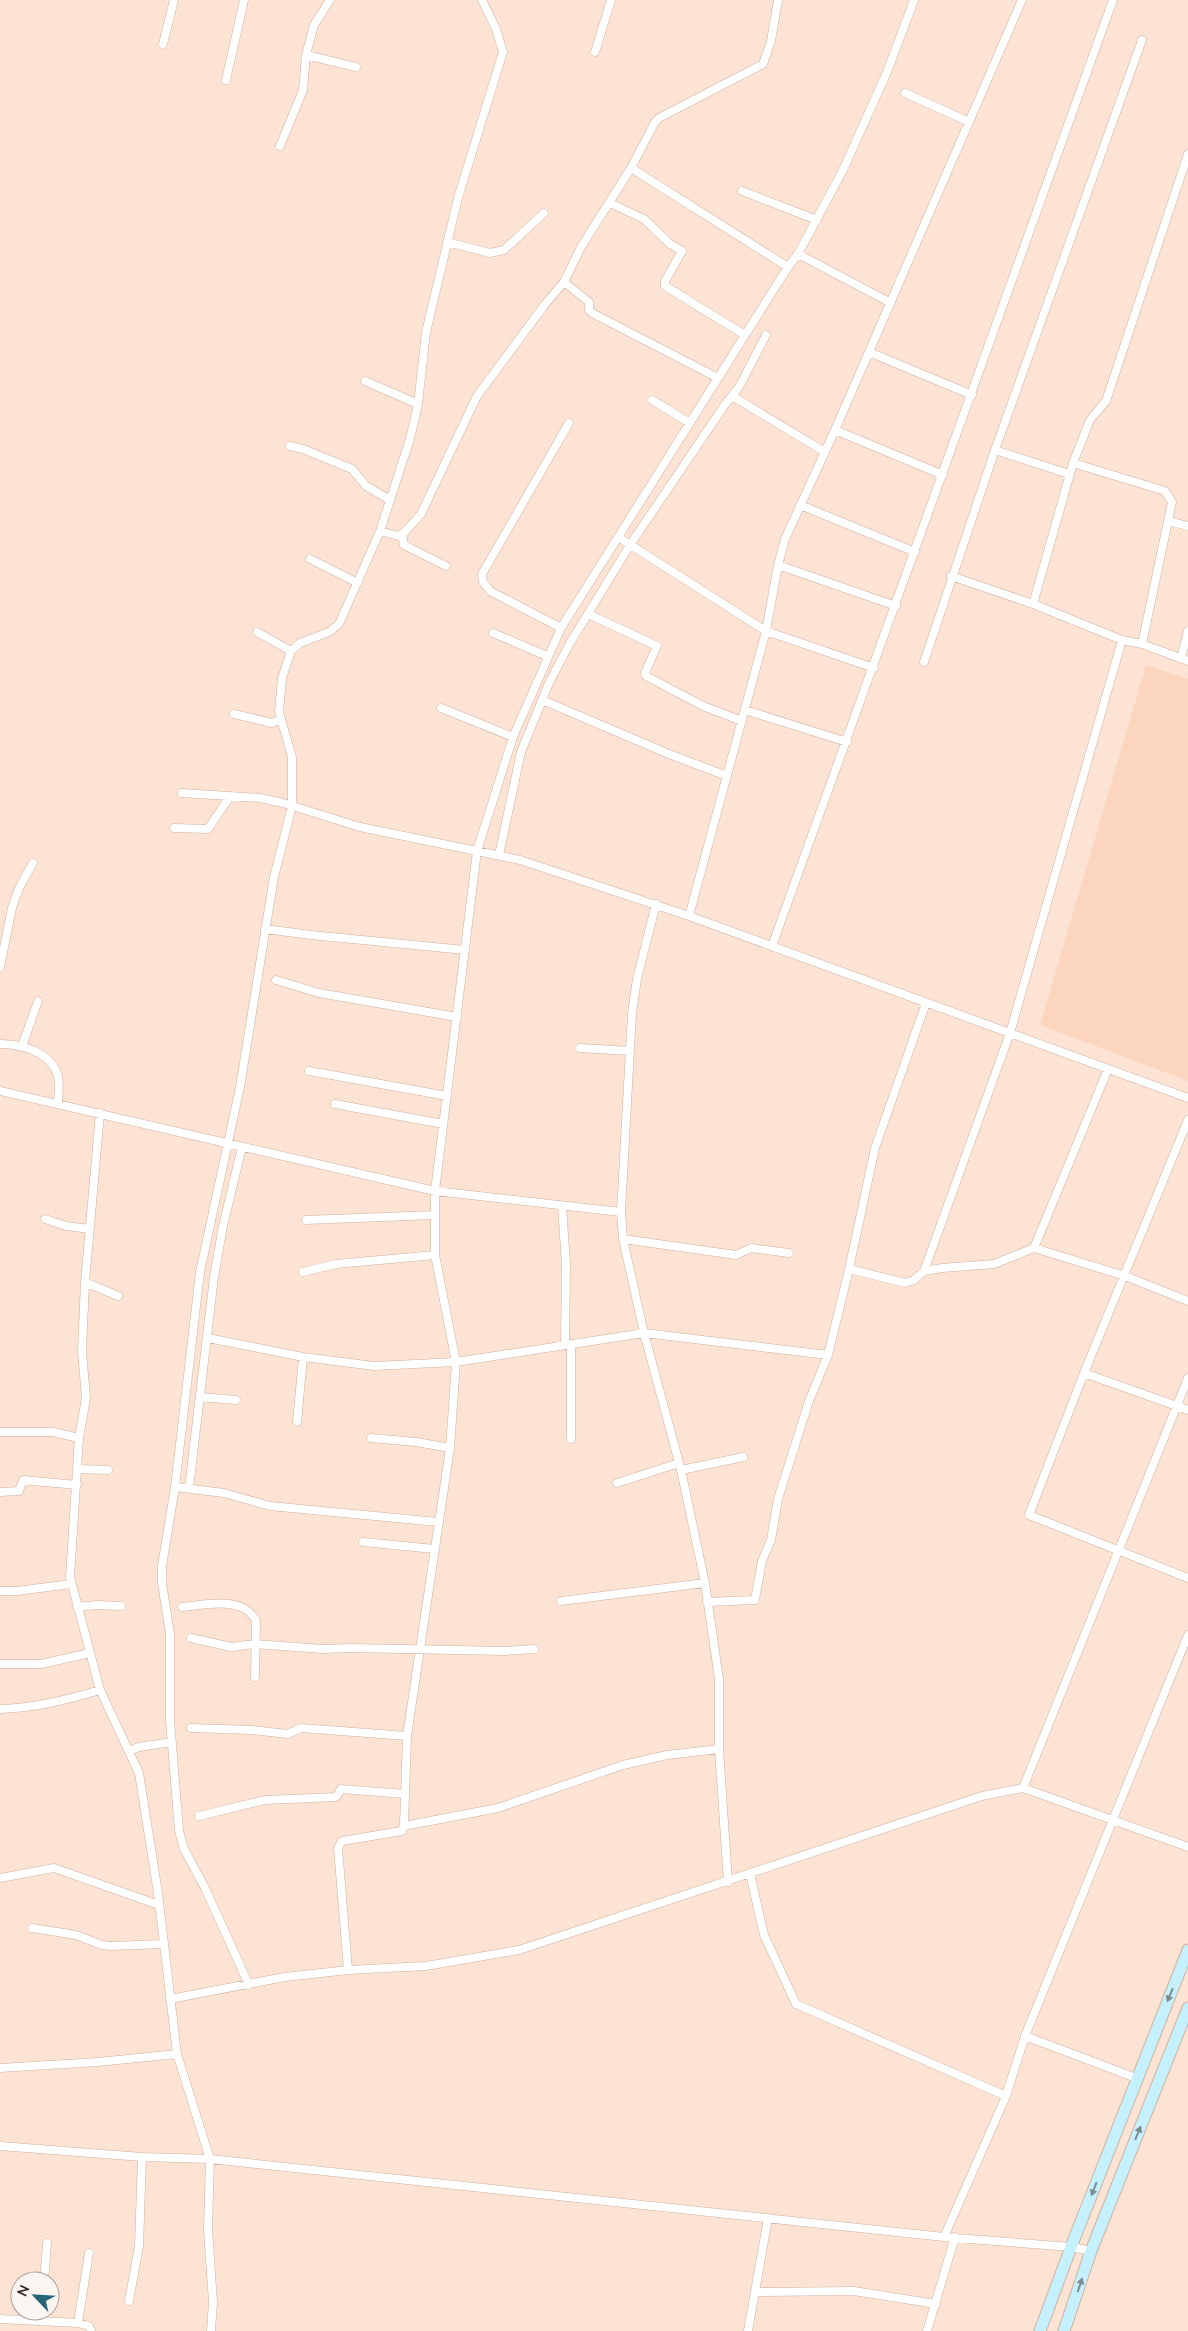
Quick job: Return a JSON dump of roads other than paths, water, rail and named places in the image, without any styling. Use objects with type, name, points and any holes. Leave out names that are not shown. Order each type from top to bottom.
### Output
[{"type":"street","points":[[163,44],[174,0]]},
{"type":"street","points":[[226,80],[244,0]]},
{"type":"street","points":[[280,146],[302,90],[306,55],[314,25],[330,0]]},
{"type":"street","points":[[250,1985],[205,1888],[184,1849],[178,1831],[171,1742],[170,1634],[162,1584],[162,1566],[174,1487],[200,1272],[226,1143],[240,1087],[274,878],[292,806],[292,757],[279,712],[280,686],[292,651],[300,643],[329,632],[339,624],[380,531],[410,439],[418,404],[426,332],[447,242],[458,198],[503,52],[496,29],[482,0]]},
{"type":"street","points":[[594,52],[611,0]]},
{"type":"street","points":[[402,534],[421,514],[477,396],[546,303],[564,282],[582,247],[631,168],[659,118],[763,64],[771,41],[778,0]]},
{"type":"street","points":[[348,1970],[339,1843],[402,1831],[404,1826],[407,1736],[450,1448],[456,1362],[435,1255],[435,1191],[477,851],[513,737],[547,656],[561,628],[744,335],[798,254],[844,170],[887,72],[914,0]]},
{"type":"street","points":[[690,916],[766,631],[785,538],[835,430],[1022,0]]},
{"type":"street","points":[[772,946],[874,668],[1113,0]]},
{"type":"street","points":[[924,662],[951,576],[995,450],[1142,40]]},
{"type":"street","points":[[306,55],[356,67]]},
{"type":"street","points":[[905,93],[969,122]]},
{"type":"street","points":[[1033,604],[1073,463],[1090,420],[1106,401],[1188,154]]},
{"type":"street","points":[[631,168],[788,267]]},
{"type":"street","points":[[742,191],[817,220]]},
{"type":"street","points":[[610,203],[644,219],[670,244],[682,251],[665,281],[665,286],[744,335]]},
{"type":"street","points":[[447,242],[490,253],[497,253],[504,250],[544,213]]},
{"type":"street","points":[[798,254],[835,275],[891,302]]},
{"type":"street","points":[[564,282],[589,302],[589,310],[592,313],[718,378]]},
{"type":"street","points":[[499,855],[521,752],[542,700],[570,643],[630,545],[732,396],[766,335]]},
{"type":"street","points":[[869,352],[972,395]]},
{"type":"street","points":[[365,381],[418,404]]},
{"type":"street","points":[[732,396],[825,452]]},
{"type":"street","points":[[652,400],[690,423]]},
{"type":"street","points":[[561,628],[490,591],[483,582],[482,574],[569,423]]},
{"type":"street","points":[[835,430],[943,475]]},
{"type":"street","points":[[290,446],[303,449],[352,469],[366,486],[390,500]]},
{"type":"street","points":[[995,450],[1070,474]]},
{"type":"street","points":[[1073,463],[1165,491],[1172,502],[1142,644]]},
{"type":"street","points":[[800,505],[915,552]]},
{"type":"street","points":[[1168,521],[1188,526]]},
{"type":"street","points":[[380,531],[402,534]]},
{"type":"street","points":[[402,534],[404,545],[446,566]]},
{"type":"street","points":[[618,537],[766,631],[874,668]]},
{"type":"street","points":[[310,559],[358,583]]},
{"type":"street","points":[[778,565],[896,606]]},
{"type":"street","points":[[951,576],[1033,604],[1122,640],[1142,644],[1185,660],[1188,631]]},
{"type":"street","points":[[588,614],[657,646],[645,673],[646,676],[703,706],[742,722]]},
{"type":"street","points":[[257,632],[292,651]]},
{"type":"street","points":[[493,634],[547,656]]},
{"type":"street","points":[[557,636],[570,643]]},
{"type":"street","points":[[924,1272],[1010,1033],[1122,640]]},
{"type":"street","points":[[542,700],[669,754],[727,776]]},
{"type":"street","points":[[441,708],[513,737]]},
{"type":"street","points":[[745,710],[847,742]]},
{"type":"street","points":[[234,714],[272,723],[281,720]]},
{"type":"street","points":[[182,793],[260,798],[360,827],[499,855],[656,904],[1188,1098]]},
{"type":"street","points":[[174,828],[208,829],[230,796]]},
{"type":"street","points":[[0,967],[12,908],[19,888],[33,863]]},
{"type":"street","points":[[656,904],[637,979],[632,1013],[621,1212],[622,1239],[644,1333],[680,1467],[705,1583],[706,1602],[719,1679],[719,1749],[728,1882]]},
{"type":"street","points":[[265,929],[465,950]]},
{"type":"street","points":[[276,980],[319,993],[457,1017]]},
{"type":"street","points":[[22,1046],[38,1000]]},
{"type":"street","points":[[706,1602],[755,1600],[762,1561],[771,1540],[778,1499],[809,1401],[828,1355],[875,1148],[926,1003]]},
{"type":"street","points":[[0,1044],[22,1046],[43,1056],[55,1068],[59,1079],[58,1104]]},
{"type":"street","points":[[580,1048],[630,1051]]},
{"type":"street","points":[[1034,1248],[1108,1069]]},
{"type":"street","points":[[309,1071],[447,1096]]},
{"type":"street","points":[[0,1091],[435,1191],[457,1195],[621,1212]]},
{"type":"street","points":[[335,1104],[443,1124]]},
{"type":"street","points":[[100,1113],[85,1282],[82,1351],[86,1398],[79,1438],[70,1577],[100,1690],[139,1773],[159,1905],[177,2054],[210,2159],[208,2230],[213,2302],[211,2331]]},
{"type":"street","points":[[1188,1120],[1084,1373],[1029,1515],[1188,1578]]},
{"type":"street","points":[[189,1488],[214,1277],[223,1226],[242,1147]]},
{"type":"street","points":[[562,1206],[566,1264],[571,1439]]},
{"type":"street","points":[[306,1220],[435,1216]]},
{"type":"street","points":[[45,1219],[66,1226],[90,1229]]},
{"type":"street","points":[[622,1239],[736,1255],[750,1248],[789,1253]]},
{"type":"street","points":[[849,1268],[905,1283],[914,1280],[924,1272],[942,1268],[994,1264],[1034,1248],[1125,1276],[1188,1301]]},
{"type":"street","points":[[304,1272],[336,1264],[435,1255]]},
{"type":"street","points":[[85,1282],[118,1296]]},
{"type":"street","points":[[208,1338],[303,1357],[374,1366],[456,1362],[644,1333],[828,1355]]},
{"type":"street","points":[[297,1422],[303,1357]]},
{"type":"street","points":[[1084,1373],[1188,1410]]},
{"type":"street","points":[[1023,1788],[1188,1378]]},
{"type":"street","points":[[200,1397],[236,1400]]},
{"type":"street","points":[[0,1432],[53,1432],[79,1438]]},
{"type":"street","points":[[371,1438],[416,1442],[450,1448]]},
{"type":"street","points":[[617,1483],[680,1467],[743,1457]]},
{"type":"street","points":[[78,1469],[108,1470]]},
{"type":"street","points":[[0,1492],[19,1491],[23,1480],[77,1485]]},
{"type":"street","points":[[174,1487],[224,1493],[270,1506],[438,1522]]},
{"type":"street","points":[[363,1542],[434,1549]]},
{"type":"street","points":[[561,1601],[705,1583]]},
{"type":"street","points":[[0,1592],[71,1584]]},
{"type":"street","points":[[78,1607],[97,1605],[121,1606]]},
{"type":"street","points":[[182,1607],[237,1605],[254,1617],[256,1621],[255,1677]]},
{"type":"street","points":[[944,2237],[1006,2096],[1025,2036],[1188,1635]]},
{"type":"street","points":[[191,1638],[231,1646],[255,1644],[323,1649],[351,1648],[421,1651],[534,1649]]},
{"type":"street","points":[[0,1664],[41,1664],[90,1653]]},
{"type":"street","points":[[0,1709],[24,1709],[60,1702],[100,1690]]},
{"type":"street","points":[[190,1728],[252,1730],[288,1734],[301,1728],[407,1736]]},
{"type":"street","points":[[129,1751],[139,1747],[171,1742]]},
{"type":"street","points":[[404,1826],[498,1808],[623,1765],[667,1755],[719,1749]]},
{"type":"street","points":[[170,1999],[285,1977],[348,1970],[426,1966],[519,1950],[643,1907],[728,1882],[982,1796],[1023,1788],[1188,1847]]},
{"type":"street","points":[[199,1816],[265,1800],[336,1797],[341,1789],[405,1794]]},
{"type":"street","points":[[0,1878],[54,1868],[159,1905]]},
{"type":"street","points":[[750,1874],[764,1935],[796,2004],[1006,2096]]},
{"type":"street","points":[[32,1928],[76,1935],[102,1945],[164,1944]]},
{"type":"street","points":[[1040,2331],[1136,2078],[1188,1950]]},
{"type":"street","points":[[1064,2331],[1091,2251],[1188,2008]]},
{"type":"street","points":[[1025,2036],[1136,2078]]},
{"type":"street","points":[[0,2068],[98,2062],[177,2054]]},
{"type":"street","points":[[0,2146],[142,2158],[210,2159],[944,2237],[1071,2247],[1091,2251]]},
{"type":"street","points":[[129,2301],[139,2246],[142,2158]]},
{"type":"street","points":[[748,2331],[768,2218]]},
{"type":"street","points":[[927,2331],[955,2237]]},
{"type":"street","points":[[45,2271],[47,2243]]},
{"type":"street","points":[[78,2323],[88,2253]]},
{"type":"street","points":[[755,2292],[854,2291],[936,2304]]},
{"type":"street","points":[[53,2321],[78,2323],[89,2326],[91,2331]]}]
